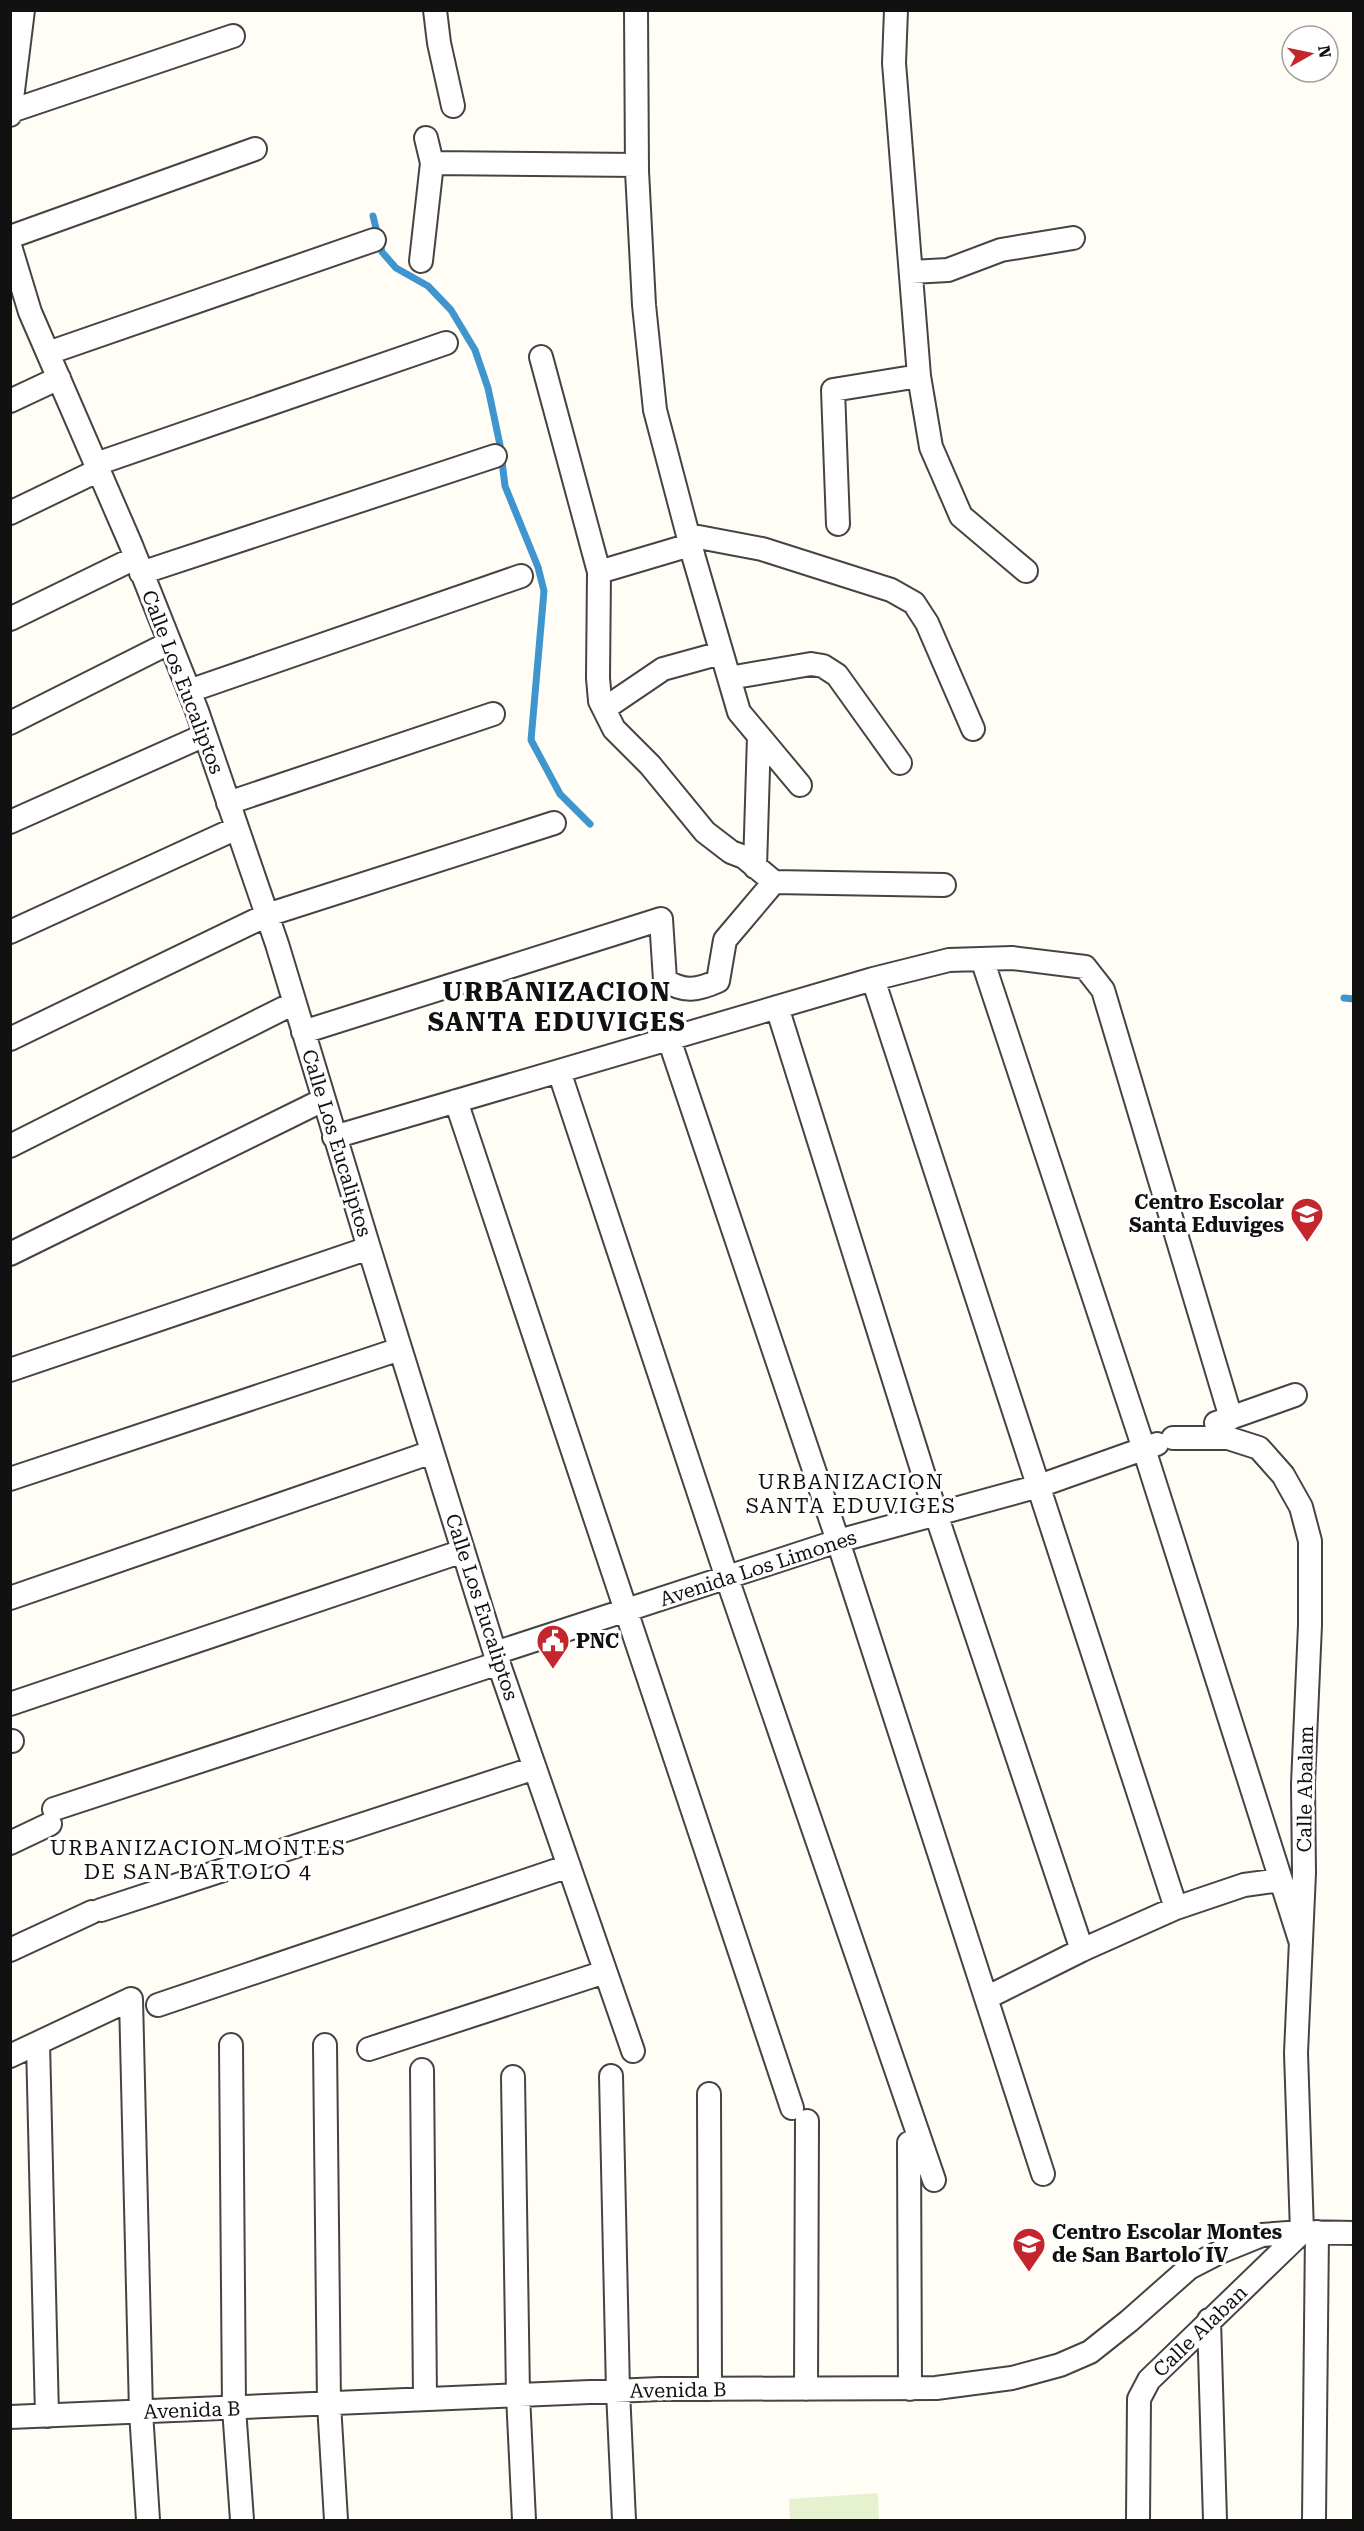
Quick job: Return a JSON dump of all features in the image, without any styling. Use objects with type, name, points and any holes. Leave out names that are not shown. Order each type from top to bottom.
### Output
[{"type":"street","points":[[23,10],[11,107],[232,36]]},
{"type":"street","points":[[435,10],[439,43],[453,106]]},
{"type":"street","points":[[636,10],[637,165],[644,305],[656,410],[689,540],[739,712],[800,785]]},
{"type":"street","points":[[896,10],[894,63],[919,376],[931,447],[961,516],[1026,571]]},
{"type":"street","points":[[421,261],[432,163],[426,138]]},
{"type":"street","points":[[10,237],[255,149]]},
{"type":"street","points":[[432,163],[637,165]]},
{"type":"street","points":[[911,273],[948,270],[1001,250],[1073,238]]},
{"type":"street","points":[[48,353],[374,240]]},
{"type":"street","name":"Calle Los Eucaliptos","points":[[10,246],[18,297],[30,312],[97,467],[205,735],[267,915],[497,1658],[633,2051]]},
{"type":"street","points":[[10,513],[97,467],[446,343]]},
{"type":"street","points":[[541,357],[599,572],[598,678],[600,701],[614,729],[650,765],[705,832],[731,852],[744,858],[774,882],[944,885]]},
{"type":"street","points":[[838,524],[833,390],[919,376]]},
{"type":"street","points":[[10,401],[58,378]]},
{"type":"street","points":[[10,619],[138,565],[495,456]]},
{"type":"street","points":[[599,572],[689,540],[762,549],[891,590],[914,603],[927,623],[974,729]]},
{"type":"street","points":[[189,691],[521,576]]},
{"type":"street","points":[[10,723],[169,643]]},
{"type":"street","points":[[604,709],[663,669],[721,653]]},
{"type":"street","points":[[729,678],[811,664],[823,666],[837,675],[900,763]]},
{"type":"street","points":[[228,803],[493,714]]},
{"type":"street","points":[[10,822],[205,735]]},
{"type":"street","points":[[755,867],[759,736]]},
{"type":"street","points":[[10,1039],[267,915],[554,823]]},
{"type":"street","points":[[10,932],[237,828]]},
{"type":"street","points":[[303,1032],[661,919],[665,980],[676,988],[698,990],[718,981],[725,940],[774,882]]},
{"type":"street","points":[[334,1137],[873,979],[949,960],[1012,958],[1084,967],[1103,990],[1231,1418]]},
{"type":"street","points":[[982,959],[1144,1449],[1300,1940]]},
{"type":"street","points":[[873,979],[1176,1908]]},
{"type":"street","points":[[10,1146],[294,1003]]},
{"type":"street","points":[[777,1007],[936,1514],[1082,1950]]},
{"type":"street","points":[[669,1039],[838,1541],[1043,2174]]},
{"type":"street","points":[[559,1071],[727,1578],[934,2180]]},
{"type":"street","points":[[10,1254],[323,1100]]},
{"type":"street","points":[[456,1101],[800,2115],[806,2389]]},
{"type":"street","points":[[10,1370],[369,1248]]},
{"type":"street","points":[[10,1479],[400,1348]]},
{"type":"street","name":"Avenida Los Limones","points":[[10,1843],[52,1816],[627,1610],[838,1541],[1039,1486],[1295,1395]]},
{"type":"street","name":"Calle Abalam","points":[[1173,1438],[1228,1438],[1259,1448],[1283,1475],[1301,1507],[1310,1541],[1304,1873],[1296,2053],[1310,2232],[1314,2520]]},
{"type":"street","points":[[10,1598],[432,1452]]},
{"type":"street","points":[[10,1704],[463,1551]]},
{"type":"street","points":[[10,1950],[97,1911],[535,1768]]},
{"type":"street","points":[[159,2005],[569,1866]]},
{"type":"street","points":[[986,1998],[1082,1950],[1176,1908],[1244,1885],[1281,1880]]},
{"type":"street","points":[[369,2049],[605,1972]]},
{"type":"street","points":[[10,2056],[131,1999],[141,2412],[148,2520]]},
{"type":"street","points":[[38,2043],[47,2416]]},
{"type":"street","points":[[231,2045],[234,2408],[242,2520]]},
{"type":"street","points":[[325,2045],[329,2404],[336,2520]]},
{"type":"street","points":[[422,2070],[425,2399]]},
{"type":"street","points":[[611,2076],[618,2391],[624,2520]]},
{"type":"street","points":[[513,2077],[518,2395],[524,2520]]},
{"type":"street","points":[[709,2094],[710,2389]]},
{"type":"street","points":[[909,2143],[910,2389]]},
{"type":"street","name":"Avenida B","points":[[10,2417],[618,2391],[936,2388],[1012,2378],[1060,2365],[1090,2352],[1189,2268],[1220,2252],[1262,2235],[1310,2232],[1353,2233]]},
{"type":"street","name":"Calle Alaban","points":[[1138,2520],[1139,2399],[1149,2380],[1209,2320],[1310,2232]]},
{"type":"street","points":[[1209,2320],[1215,2520]]},
{"type":"green space","points":[[878,2493],[879,2520],[790,2520],[789,2499]]},
{"type":"waterway","points":[[373,216],[382,252],[396,268],[428,286],[451,310],[475,350],[488,388],[500,445],[505,486],[538,567],[544,591],[531,740],[560,794],[590,824]]},
{"type":"waterway","points":[[1344,998],[1354,999]]},
{"type":"place","name":"Centro Escolar Santa Eduviges","points":[[1307,1243]]},
{"type":"place","name":"PNC","points":[[553,1670]]},
{"type":"place","name":"Centro Escolar Montes de San Bartolo IV","points":[[1029,2273]]},
{"type":"district","name":"URBANIZACION SANTA EDUVIGES","points":[[557,1007]]},
{"type":"district","name":"URBANIZACION SANTA EDUVIGES","points":[[851,1494]]},
{"type":"district","name":"URBANIZACION MONTES DE SAN BARTOLO 4","points":[[198,1860]]}]
